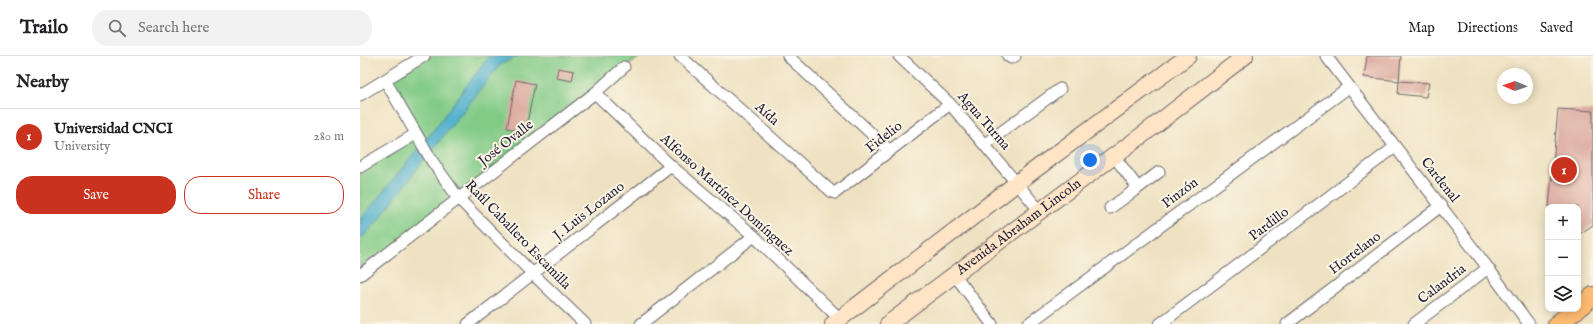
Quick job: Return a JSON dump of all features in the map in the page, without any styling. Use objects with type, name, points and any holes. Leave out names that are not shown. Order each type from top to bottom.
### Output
[{"type":"main road","points":[[837,321],[1017,183],[1188,56]]},
{"type":"main road","name":"Avenida Abraham Lincoln","points":[[888,324],[1114,156],[1245,56]]},
{"type":"main road","points":[[1581,305],[1593,296]]},
{"type":"main road","points":[[1557,324],[1572,312]]},
{"type":"street","points":[[360,95],[424,56]]},
{"type":"street","name":"Aída","points":[[680,56],[832,192],[835,193]]},
{"type":"street","points":[[788,56],[890,151]]},
{"type":"street","name":"Agua Turma","points":[[899,56],[950,104],[1040,211]]},
{"type":"street","name":"Cardenal","points":[[1326,56],[1529,324]]},
{"type":"street","name":"José Ovalle","points":[[360,275],[595,93],[624,67]]},
{"type":"street","name":"Raúl Caballero Escamilla","points":[[385,80],[432,161],[459,199],[585,324]]},
{"type":"street","name":"Pinzón","points":[[1028,324],[1349,87]]},
{"type":"street","points":[[985,144],[1060,90]]},
{"type":"street","name":"Alfonso Martínez Domínguez","points":[[595,93],[672,166],[754,236],[837,321]]},
{"type":"street","name":"Fidelio","points":[[835,193],[950,104]]},
{"type":"street","points":[[360,167],[418,138]]},
{"type":"street","name":"Pardillo","points":[[1160,324],[1395,147]]},
{"type":"street","points":[[1114,156],[1138,188]]},
{"type":"street","name":"J. Luis Lozano","points":[[468,324],[672,166]]},
{"type":"street","points":[[1110,208],[1159,172]]},
{"type":"street","name":"Hortelano","points":[[1287,324],[1441,206]]},
{"type":"street","points":[[641,324],[754,236]]},
{"type":"street","name":"Calandria","points":[[1414,324],[1488,268]]},
{"type":"street","points":[[954,274],[992,324]]},
{"type":"green space","points":[[425,56],[642,56],[624,67],[360,275],[360,167],[416,133],[385,80]]},
{"type":"water","points":[[489,56],[518,56],[500,65],[375,224],[360,240],[360,220],[432,132]]},
{"type":"building","points":[[1367,56],[1401,56],[1399,81],[1364,77]]},
{"type":"building","points":[[558,68],[574,71],[572,81],[556,78]]},
{"type":"building","points":[[516,80],[535,84],[525,132],[507,128]]},
{"type":"building","points":[[1399,81],[1429,83],[1426,97],[1398,94]]},
{"type":"building","points":[[1558,109],[1593,111],[1593,225],[1581,233],[1581,204],[1549,204]]},
{"type":"place","name":"Universidad CNCI","points":[[1564,170]]}]
